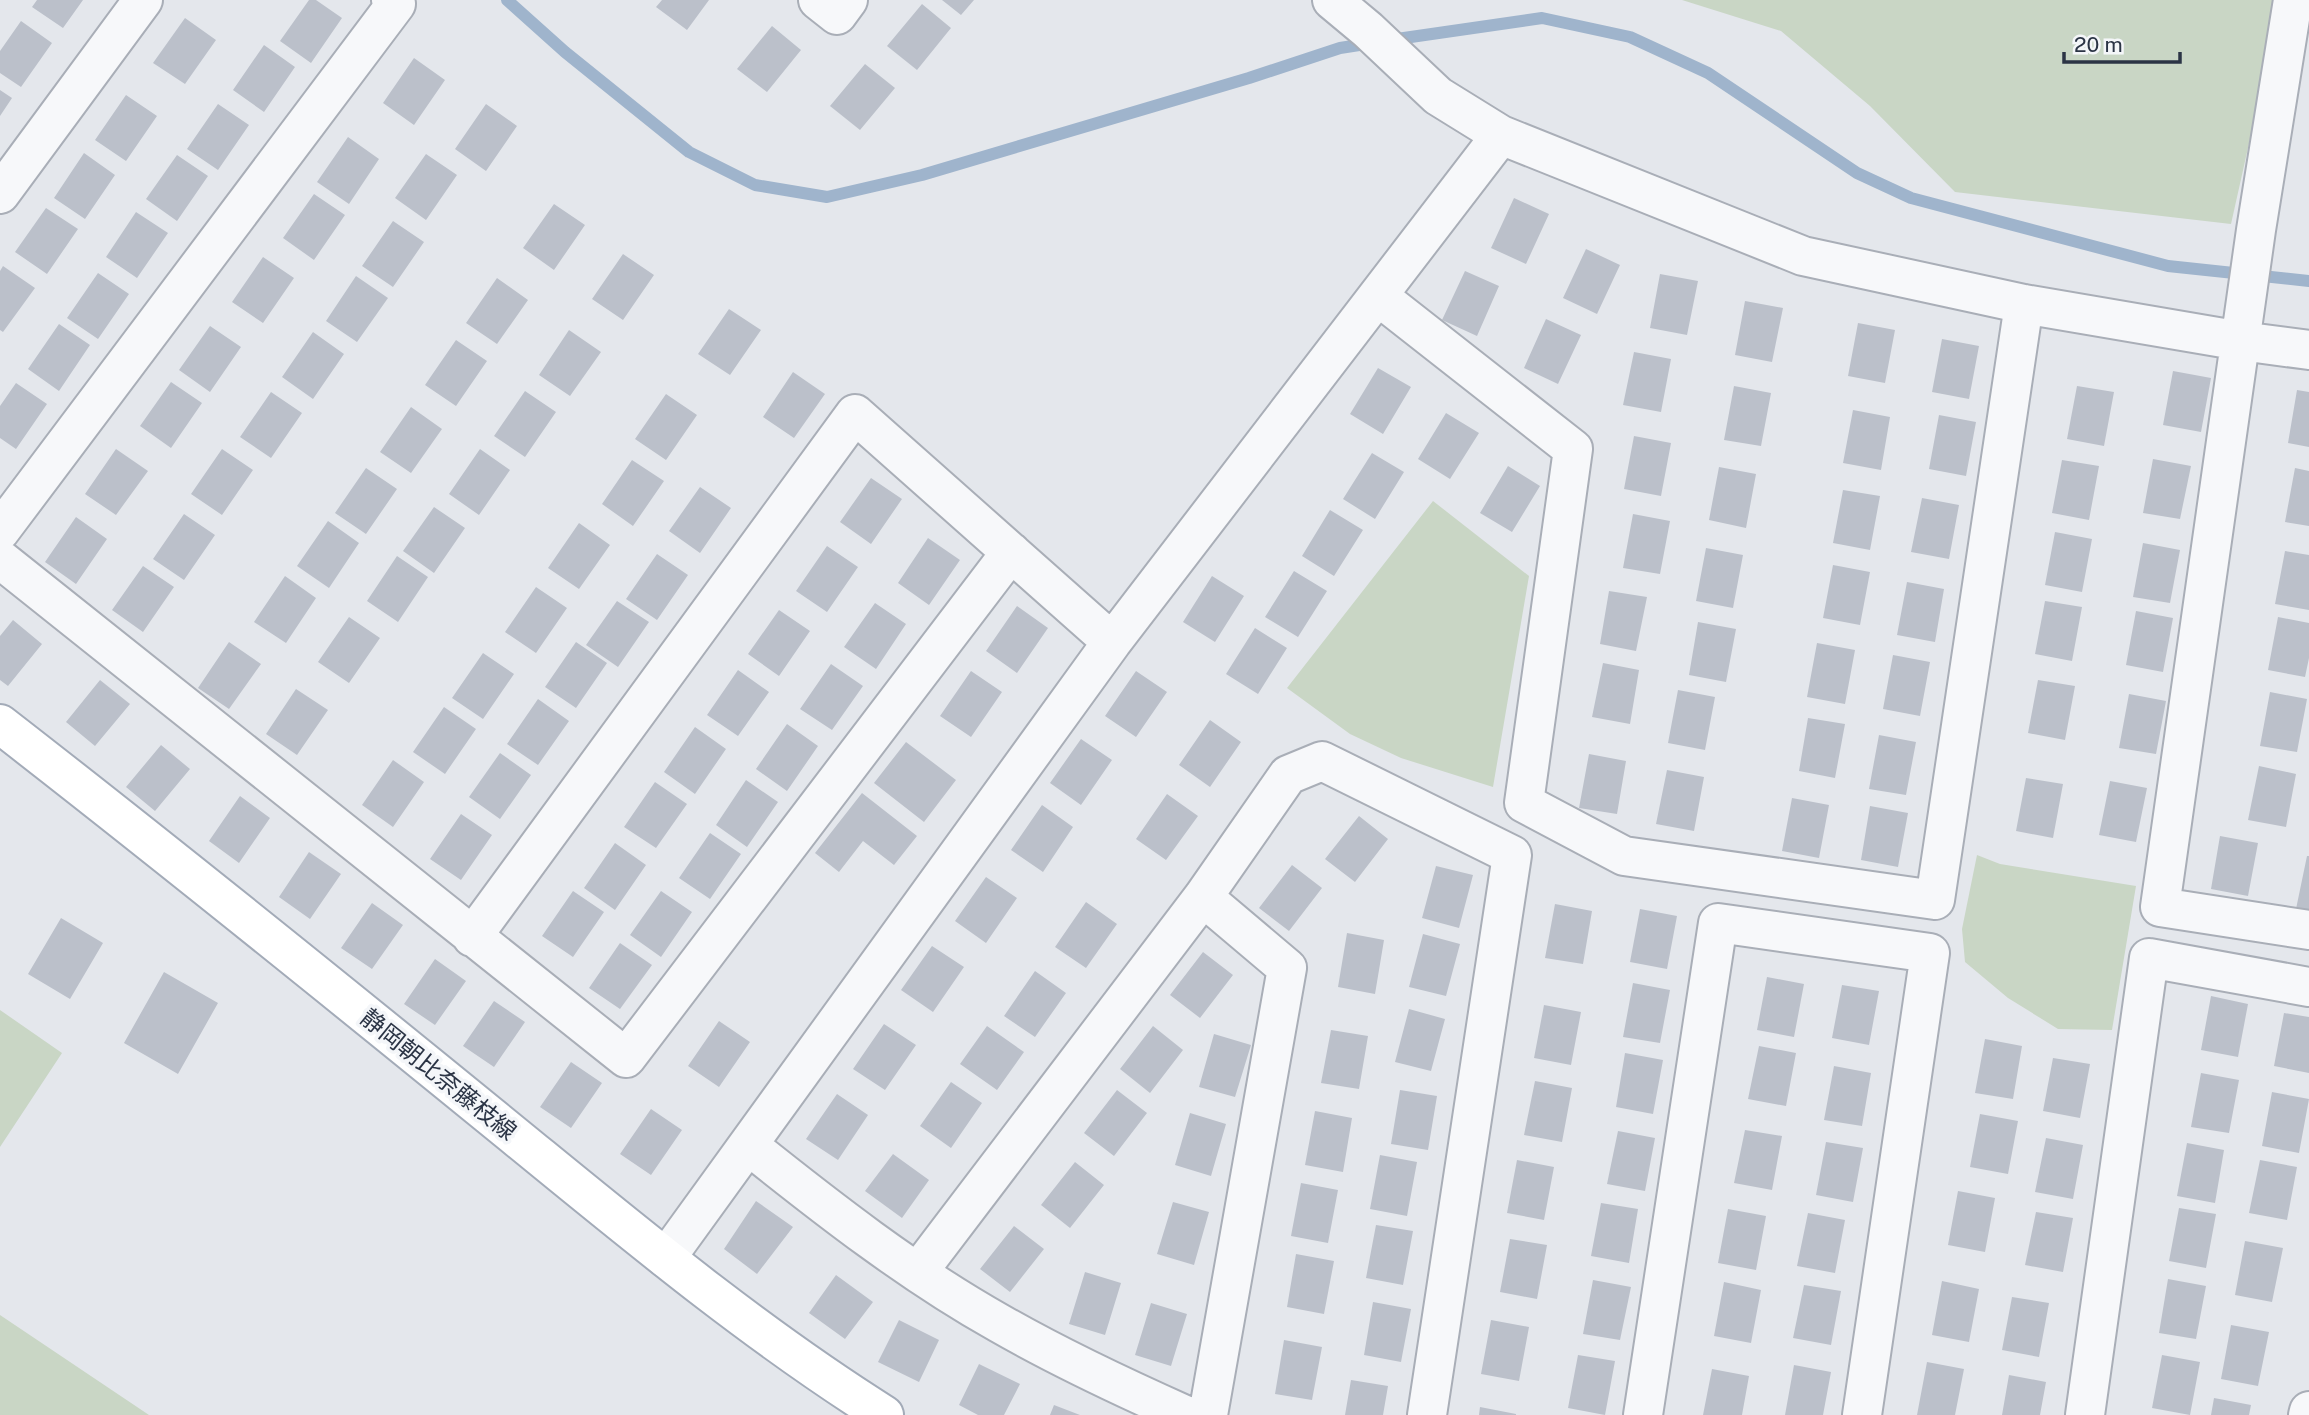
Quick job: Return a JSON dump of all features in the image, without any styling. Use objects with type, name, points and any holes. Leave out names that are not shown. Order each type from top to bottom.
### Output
[{"type":"main road","name":"静岡朝比奈藤枝線","points":[[0,724],[184,867],[666,1258],[838,1386],[884,1415]]},
{"type":"street","points":[[0,194],[143,0]]},
{"type":"street","points":[[0,531],[396,4],[391,0]]},
{"type":"street","points":[[818,0],[837,15],[848,0]]},
{"type":"street","points":[[1332,0],[1438,96],[1501,135],[1803,256],[2024,304],[2309,350]]},
{"type":"street","points":[[2293,0],[2256,230],[2160,907],[2309,930]]},
{"type":"street","points":[[666,1258],[1112,642],[1501,135]]},
{"type":"street","points":[[1378,296],[1573,449],[1524,803],[1624,856],[1936,900],[2024,304]]},
{"type":"street","points":[[472,937],[855,414],[1112,642]]},
{"type":"street","points":[[0,559],[626,1058],[1011,552]]},
{"type":"street","points":[[918,1272],[1203,897],[1288,775],[1322,761],[1512,855],[1427,1415]]},
{"type":"street","points":[[1203,897],[1287,968],[1208,1415]]},
{"type":"street","points":[[1643,1415],[1718,923],[1930,953],[1862,1415]]},
{"type":"street","points":[[2085,1415],[2149,958],[2309,987]]},
{"type":"street","points":[[748,1145],[836,1216],[997,1322],[1077,1365],[1185,1415]]},
{"type":"green space","points":[[1682,0],[2281,0],[2231,224],[1955,192],[1870,106],[1781,31]]},
{"type":"green space","points":[[1433,501],[1529,576],[1493,787],[1401,758],[1350,734],[1287,688]]},
{"type":"green space","points":[[1977,855],[2000,864],[2136,886],[2112,1030],[2058,1029],[2008,998],[1965,962],[1962,929]]},
{"type":"green space","points":[[0,1010],[62,1053],[0,1147]]},
{"type":"green space","points":[[0,1315],[149,1415],[0,1415]]},
{"type":"building","points":[[37,0],[83,0],[63,28],[32,7]]},
{"type":"building","points":[[309,0],[316,0],[342,18],[311,63],[280,41]]},
{"type":"building","points":[[662,0],[709,0],[687,30],[656,7]]},
{"type":"building","points":[[942,0],[974,0],[961,15]]},
{"type":"building","points":[[922,4],[951,28],[917,70],[887,46]]},
{"type":"building","points":[[185,18],[216,40],[185,84],[153,63]]},
{"type":"building","points":[[21,21],[52,43],[21,87],[0,73],[0,51]]},
{"type":"building","points":[[772,26],[801,50],[767,92],[737,69]]},
{"type":"building","points":[[264,45],[295,67],[264,112],[233,90]]},
{"type":"building","points":[[414,58],[445,80],[414,125],[383,103]]},
{"type":"building","points":[[865,64],[895,88],[860,130],[830,106]]},
{"type":"building","points":[[0,90],[12,98],[0,116]]},
{"type":"building","points":[[126,95],[157,116],[126,161],[95,140]]},
{"type":"building","points":[[218,104],[249,125],[218,170],[187,149]]},
{"type":"building","points":[[486,104],[517,126],[486,171],[455,149]]},
{"type":"building","points":[[348,137],[379,159],[349,204],[317,182]]},
{"type":"building","points":[[84,153],[115,175],[85,219],[54,198]]},
{"type":"building","points":[[426,154],[457,175],[426,220],[395,198]]},
{"type":"building","points":[[177,155],[208,176],[177,221],[146,199]]},
{"type":"building","points":[[314,194],[345,215],[314,260],[283,238]]},
{"type":"building","points":[[1514,198],[1549,214],[1526,264],[1491,248]]},
{"type":"building","points":[[554,204],[585,225],[554,270],[523,248]]},
{"type":"building","points":[[46,208],[78,229],[47,274],[15,252]]},
{"type":"building","points":[[136,212],[168,233],[137,278],[106,257]]},
{"type":"building","points":[[393,221],[424,242],[393,287],[362,266]]},
{"type":"building","points":[[1586,249],[1620,265],[1597,314],[1563,298]]},
{"type":"building","points":[[623,254],[654,275],[623,320],[592,299]]},
{"type":"building","points":[[263,257],[294,278],[263,323],[232,302]]},
{"type":"building","points":[[3,266],[35,288],[3,332],[0,330],[0,271]]},
{"type":"building","points":[[1465,271],[1499,286],[1477,336],[1442,320]]},
{"type":"building","points":[[98,273],[129,294],[98,339],[67,318]]},
{"type":"building","points":[[1660,274],[1698,281],[1687,335],[1650,328]]},
{"type":"building","points":[[356,276],[388,298],[357,342],[326,321]]},
{"type":"building","points":[[497,278],[528,300],[497,344],[466,323]]},
{"type":"building","points":[[1745,301],[1783,308],[1772,362],[1735,355]]},
{"type":"building","points":[[729,309],[761,330],[730,375],[698,354]]},
{"type":"building","points":[[1546,319],[1581,335],[1558,384],[1524,368]]},
{"type":"building","points":[[1858,323],[1895,330],[1885,383],[1848,376]]},
{"type":"building","points":[[59,324],[90,345],[59,391],[28,369]]},
{"type":"building","points":[[210,326],[241,347],[210,392],[179,370]]},
{"type":"building","points":[[569,330],[601,352],[570,396],[539,375]]},
{"type":"building","points":[[313,332],[344,354],[313,399],[282,377]]},
{"type":"building","points":[[1942,339],[1979,346],[1969,399],[1932,392]]},
{"type":"building","points":[[456,340],[487,361],[456,406],[425,385]]},
{"type":"building","points":[[1634,352],[1671,359],[1661,412],[1623,405]]},
{"type":"building","points":[[1378,368],[1411,387],[1383,434],[1350,414]]},
{"type":"building","points":[[2173,371],[2211,378],[2201,432],[2163,425]]},
{"type":"building","points":[[793,372],[825,394],[794,438],[763,417]]},
{"type":"building","points":[[171,382],[202,403],[171,448],[140,426]]},
{"type":"building","points":[[16,383],[47,404],[16,449],[0,438],[0,406]]},
{"type":"building","points":[[1734,386],[1771,393],[1761,446],[1724,440]]},
{"type":"building","points":[[2077,386],[2114,392],[2104,446],[2067,439]]},
{"type":"building","points":[[2297,390],[2309,392],[2309,447],[2288,443]]},
{"type":"building","points":[[525,391],[556,412],[525,457],[494,436]]},
{"type":"building","points":[[271,392],[302,413],[271,458],[240,437]]},
{"type":"building","points":[[666,394],[697,415],[666,460],[635,439]]},
{"type":"building","points":[[411,407],[442,429],[411,473],[380,452]]},
{"type":"building","points":[[1853,410],[1890,417],[1881,470],[1843,463]]},
{"type":"building","points":[[1446,413],[1479,433],[1450,479],[1418,459]]},
{"type":"building","points":[[1939,415],[1976,422],[1966,476],[1929,469]]},
{"type":"building","points":[[1634,436],[1671,443],[1661,496],[1624,489]]},
{"type":"building","points":[[116,449],[148,471],[116,515],[85,494]]},
{"type":"building","points":[[222,449],[253,470],[222,515],[191,494]]},
{"type":"building","points":[[480,449],[510,470],[479,515],[449,494]]},
{"type":"building","points":[[1372,453],[1404,472],[1375,519],[1343,499]]},
{"type":"building","points":[[2153,459],[2191,466],[2180,519],[2143,513]]},
{"type":"building","points":[[632,460],[664,481],[633,526],[602,504]]},
{"type":"building","points":[[2062,460],[2099,466],[2089,520],[2052,513]]},
{"type":"building","points":[[1508,466],[1540,486],[1512,532],[1480,513]]},
{"type":"building","points":[[1719,467],[1756,474],[1746,528],[1709,520]]},
{"type":"building","points":[[366,468],[397,489],[366,534],[335,513]]},
{"type":"building","points":[[2295,468],[2309,471],[2309,526],[2285,522]]},
{"type":"building","points":[[871,478],[902,499],[871,544],[840,522]]},
{"type":"building","points":[[700,487],[731,508],[700,553],[669,531]]},
{"type":"building","points":[[1843,490],[1880,496],[1870,550],[1833,543]]},
{"type":"building","points":[[1922,498],[1959,505],[1949,559],[1911,552]]},
{"type":"building","points":[[434,507],[465,528],[434,573],[403,551]]},
{"type":"building","points":[[1330,510],[1363,530],[1334,576],[1302,556]]},
{"type":"building","points":[[184,514],[215,535],[184,580],[153,559]]},
{"type":"building","points":[[1633,514],[1670,521],[1660,574],[1623,568]]},
{"type":"building","points":[[76,517],[107,539],[76,584],[45,562]]},
{"type":"building","points":[[328,521],[359,543],[329,588],[297,566]]},
{"type":"building","points":[[579,523],[610,545],[579,589],[548,568]]},
{"type":"building","points":[[2055,532],[2092,539],[2082,592],[2045,585]]},
{"type":"building","points":[[928,538],[960,560],[929,605],[898,583]]},
{"type":"building","points":[[2143,543],[2180,550],[2170,603],[2133,597]]},
{"type":"building","points":[[827,546],[858,567],[827,612],[796,591]]},
{"type":"building","points":[[1706,548],[1743,555],[1733,608],[1696,601]]},
{"type":"building","points":[[2285,551],[2309,555],[2309,610],[2275,604]]},
{"type":"building","points":[[657,554],[688,575],[657,620],[626,599]]},
{"type":"building","points":[[397,556],[428,577],[398,622],[367,601]]},
{"type":"building","points":[[1833,565],[1870,572],[1860,625],[1823,618]]},
{"type":"building","points":[[143,566],[174,587],[143,632],[112,610]]},
{"type":"building","points":[[1294,571],[1327,591],[1298,637],[1265,617]]},
{"type":"building","points":[[285,576],[316,598],[286,643],[254,622]]},
{"type":"building","points":[[1212,576],[1244,596],[1215,642],[1183,622]]},
{"type":"building","points":[[1907,582],[1944,589],[1935,642],[1897,635]]},
{"type":"building","points":[[536,587],[567,608],[536,653],[505,632]]},
{"type":"building","points":[[1609,591],[1647,597],[1636,651],[1600,644]]},
{"type":"building","points":[[617,601],[649,622],[618,667],[586,645]]},
{"type":"building","points":[[2045,601],[2082,607],[2072,661],[2035,654]]},
{"type":"building","points":[[875,603],[906,624],[876,669],[844,647]]},
{"type":"building","points":[[1017,606],[1048,628],[1017,673],[986,651]]},
{"type":"building","points":[[779,610],[810,631],[779,676],[748,654]]},
{"type":"building","points":[[2136,611],[2173,618],[2163,672],[2126,665]]},
{"type":"building","points":[[349,617],[380,638],[349,683],[318,662]]},
{"type":"building","points":[[2278,617],[2309,623],[2309,658],[2305,677],[2268,670]]},
{"type":"building","points":[[13,620],[42,644],[8,686],[0,680],[0,636]]},
{"type":"building","points":[[1698,622],[1736,629],[1726,682],[1689,675]]},
{"type":"building","points":[[1255,628],[1287,648],[1258,694],[1226,674]]},
{"type":"building","points":[[229,642],[261,664],[229,709],[198,688]]},
{"type":"building","points":[[576,642],[607,663],[576,708],[545,687]]},
{"type":"building","points":[[1817,643],[1855,650],[1845,704],[1807,697]]},
{"type":"building","points":[[483,653],[514,674],[483,719],[452,698]]},
{"type":"building","points":[[1893,655],[1930,662],[1920,716],[1883,709]]},
{"type":"building","points":[[1603,663],[1639,670],[1630,724],[1592,717]]},
{"type":"building","points":[[831,664],[863,686],[832,730],[800,709]]},
{"type":"building","points":[[738,670],[769,692],[738,736],[707,715]]},
{"type":"building","points":[[971,671],[1002,692],[971,737],[940,716]]},
{"type":"building","points":[[1136,671],[1167,692],[1136,737],[1105,716]]},
{"type":"building","points":[[100,680],[130,704],[95,746],[66,722]]},
{"type":"building","points":[[2038,680],[2075,686],[2065,740],[2028,733]]},
{"type":"building","points":[[296,689],[328,710],[297,755],[266,734]]},
{"type":"building","points":[[1678,690],[1715,697],[1705,750],[1668,743]]},
{"type":"building","points":[[2270,692],[2307,699],[2297,752],[2260,746]]},
{"type":"building","points":[[2129,694],[2166,701],[2156,754],[2119,748]]},
{"type":"building","points":[[538,699],[569,721],[538,765],[507,744]]},
{"type":"building","points":[[444,707],[476,729],[445,774],[413,752]]},
{"type":"building","points":[[1808,718],[1845,724],[1835,778],[1799,771]]},
{"type":"building","points":[[1210,720],[1241,742],[1210,787],[1179,765]]},
{"type":"building","points":[[787,724],[818,746],[787,791],[756,769]]},
{"type":"building","points":[[695,727],[726,749],[695,794],[664,772]]},
{"type":"building","points":[[1879,735],[1916,742],[1906,795],[1869,789]]},
{"type":"building","points":[[1081,739],[1112,760],[1081,805],[1050,783]]},
{"type":"building","points":[[906,742],[956,780],[924,822],[874,783]]},
{"type":"building","points":[[161,745],[190,769],[155,811],[126,787]]},
{"type":"building","points":[[500,753],[531,775],[500,819],[469,797]]},
{"type":"building","points":[[1589,754],[1626,761],[1617,814],[1579,808]]},
{"type":"building","points":[[393,760],[424,782],[393,827],[362,805]]},
{"type":"building","points":[[2259,766],[2296,774],[2286,827],[2248,820]]},
{"type":"building","points":[[1667,770],[1704,777],[1694,831],[1656,824]]},
{"type":"building","points":[[2026,778],[2063,784],[2053,838],[2016,831]]},
{"type":"building","points":[[746,780],[778,802],[747,847],[716,825]]},
{"type":"building","points":[[2110,781],[2147,788],[2136,842],[2099,835]]},
{"type":"building","points":[[655,782],[687,804],[656,848],[624,827]]},
{"type":"building","points":[[862,793],[917,836],[894,865],[863,841],[839,872],[815,853]]},
{"type":"building","points":[[1167,794],[1198,816],[1166,860],[1136,839]]},
{"type":"building","points":[[240,796],[270,818],[239,863],[209,841]]},
{"type":"building","points":[[1792,798],[1829,805],[1819,858],[1782,851]]},
{"type":"building","points":[[1042,805],[1073,827],[1043,872],[1011,850]]},
{"type":"building","points":[[1870,806],[1908,813],[1898,867],[1861,860]]},
{"type":"building","points":[[461,814],[492,835],[461,880],[430,859]]},
{"type":"building","points":[[1359,816],[1388,839],[1355,882],[1325,859]]},
{"type":"building","points":[[710,833],[741,854],[710,899],[679,878]]},
{"type":"building","points":[[2220,836],[2258,843],[2248,896],[2211,889]]},
{"type":"building","points":[[615,843],[646,865],[615,910],[584,888]]},
{"type":"building","points":[[309,852],[341,874],[310,919],[279,897]]},
{"type":"building","points":[[2309,856],[2309,911],[2296,909]]},
{"type":"building","points":[[1292,865],[1322,888],[1289,931],[1259,908]]},
{"type":"building","points":[[1436,866],[1473,875],[1459,928],[1422,918]]},
{"type":"building","points":[[986,877],[1017,898],[986,943],[955,921]]},
{"type":"building","points":[[573,891],[604,912],[573,957],[542,936]]},
{"type":"building","points":[[661,891],[692,912],[661,957],[630,935]]},
{"type":"building","points":[[1086,902],[1117,924],[1086,968],[1055,947]]},
{"type":"building","points":[[372,903],[403,925],[372,969],[341,948]]},
{"type":"building","points":[[1555,904],[1592,911],[1583,964],[1545,958]]},
{"type":"building","points":[[1640,909],[1677,916],[1667,969],[1630,962]]},
{"type":"building","points":[[61,918],[103,943],[70,999],[28,974]]},
{"type":"building","points":[[1347,933],[1384,940],[1375,994],[1338,987]]},
{"type":"building","points":[[1423,934],[1460,944],[1446,996],[1409,987]]},
{"type":"building","points":[[620,943],[652,965],[620,1009],[589,988]]},
{"type":"building","points":[[932,946],[964,967],[933,1012],[901,990]]},
{"type":"building","points":[[1203,952],[1233,975],[1200,1018],[1170,995]]},
{"type":"building","points":[[435,959],[466,981],[435,1025],[404,1004]]},
{"type":"building","points":[[1035,971],[1066,993],[1035,1037],[1004,1016]]},
{"type":"building","points":[[164,972],[218,1003],[178,1074],[124,1043]]},
{"type":"building","points":[[1767,977],[1804,984],[1794,1037],[1757,1030]]},
{"type":"building","points":[[1633,983],[1670,990],[1660,1043],[1623,1037]]},
{"type":"building","points":[[1842,985],[1879,991],[1869,1045],[1832,1038]]},
{"type":"building","points":[[2211,996],[2248,1004],[2238,1057],[2201,1050]]},
{"type":"building","points":[[494,1001],[525,1022],[494,1067],[463,1046]]},
{"type":"building","points":[[1544,1005],[1581,1012],[1571,1065],[1534,1058]]},
{"type":"building","points":[[1409,1009],[1445,1019],[1431,1071],[1395,1062]]},
{"type":"building","points":[[2284,1013],[2309,1017],[2309,1073],[2274,1066]]},
{"type":"building","points":[[719,1021],[750,1042],[719,1087],[688,1066]]},
{"type":"building","points":[[884,1024],[916,1045],[885,1090],[853,1069]]},
{"type":"building","points":[[987,1026],[1024,1052],[997,1090],[960,1064]]},
{"type":"building","points":[[1153,1026],[1183,1050],[1150,1093],[1120,1069]]},
{"type":"building","points":[[1331,1030],[1368,1036],[1359,1089],[1321,1083]]},
{"type":"building","points":[[1214,1034],[1251,1045],[1235,1097],[1199,1087]]},
{"type":"building","points":[[1985,1039],[2022,1046],[2013,1099],[1975,1093]]},
{"type":"building","points":[[1759,1046],[1796,1053],[1786,1106],[1748,1099]]},
{"type":"building","points":[[1625,1053],[1663,1060],[1653,1114],[1616,1107]]},
{"type":"building","points":[[2053,1058],[2090,1064],[2080,1118],[2043,1111]]},
{"type":"building","points":[[571,1062],[602,1083],[571,1128],[540,1107]]},
{"type":"building","points":[[1834,1066],[1871,1073],[1862,1126],[1824,1120]]},
{"type":"building","points":[[2201,1073],[2239,1080],[2229,1133],[2191,1127]]},
{"type":"building","points":[[1535,1081],[1572,1088],[1562,1142],[1524,1135]]},
{"type":"building","points":[[951,1082],[982,1103],[951,1148],[920,1126]]},
{"type":"building","points":[[1117,1090],[1147,1113],[1114,1156],[1084,1133]]},
{"type":"building","points":[[1400,1090],[1437,1096],[1428,1150],[1391,1144]]},
{"type":"building","points":[[2272,1092],[2309,1099],[2299,1153],[2262,1146]]},
{"type":"building","points":[[837,1094],[868,1115],[838,1160],[806,1139]]},
{"type":"building","points":[[651,1109],[682,1130],[651,1175],[620,1154]]},
{"type":"building","points":[[1315,1111],[1352,1118],[1343,1172],[1305,1165]]},
{"type":"building","points":[[1190,1113],[1226,1124],[1211,1176],[1175,1165]]},
{"type":"building","points":[[1980,1114],[2018,1121],[2008,1174],[1970,1167]]},
{"type":"building","points":[[1745,1130],[1782,1136],[1772,1190],[1734,1183]]},
{"type":"building","points":[[1618,1131],[1655,1138],[1645,1191],[1607,1184]]},
{"type":"building","points":[[2046,1138],[2083,1145],[2073,1199],[2035,1192]]},
{"type":"building","points":[[1826,1142],[1863,1148],[1853,1202],[1816,1195]]},
{"type":"building","points":[[2187,1143],[2224,1150],[2215,1203],[2177,1196]]},
{"type":"building","points":[[893,1154],[929,1180],[902,1218],[865,1191]]},
{"type":"building","points":[[1380,1155],[1417,1162],[1407,1216],[1370,1209]]},
{"type":"building","points":[[1517,1160],[1554,1167],[1544,1220],[1507,1213]]},
{"type":"building","points":[[2260,1160],[2297,1167],[2287,1220],[2249,1213]]},
{"type":"building","points":[[1075,1162],[1104,1185],[1070,1228],[1041,1205]]},
{"type":"building","points":[[1301,1183],[1338,1190],[1328,1243],[1291,1236]]},
{"type":"building","points":[[1958,1191],[1995,1198],[1985,1252],[1948,1245]]},
{"type":"building","points":[[756,1201],[793,1227],[757,1274],[724,1249]]},
{"type":"building","points":[[1173,1202],[1209,1212],[1194,1265],[1157,1254]]},
{"type":"building","points":[[1601,1203],[1638,1209],[1629,1263],[1591,1256]]},
{"type":"building","points":[[2179,1208],[2216,1214],[2206,1268],[2169,1261]]},
{"type":"building","points":[[1728,1209],[1766,1216],[1756,1270],[1718,1263]]},
{"type":"building","points":[[2036,1212],[2073,1218],[2063,1272],[2025,1265]]},
{"type":"building","points":[[1808,1213],[1845,1220],[1835,1273],[1797,1266]]},
{"type":"building","points":[[1376,1225],[1413,1231],[1403,1285],[1366,1278]]},
{"type":"building","points":[[1014,1226],[1044,1249],[1010,1292],[980,1269]]},
{"type":"building","points":[[1510,1239],[1547,1245],[1537,1299],[1500,1292]]},
{"type":"building","points":[[2245,1241],[2283,1248],[2272,1302],[2235,1295]]},
{"type":"building","points":[[1296,1254],[1334,1261],[1324,1314],[1287,1307]]},
{"type":"building","points":[[1085,1272],[1121,1283],[1105,1335],[1069,1324]]},
{"type":"building","points":[[836,1275],[873,1302],[845,1339],[809,1313]]},
{"type":"building","points":[[2168,1279],[2206,1286],[2196,1339],[2159,1333]]},
{"type":"building","points":[[1593,1280],[1631,1287],[1620,1340],[1583,1334]]},
{"type":"building","points":[[1942,1281],[1979,1289],[1969,1342],[1932,1335]]},
{"type":"building","points":[[1724,1282],[1761,1290],[1751,1343],[1714,1336]]},
{"type":"building","points":[[1804,1285],[1841,1291],[1831,1345],[1793,1338]]},
{"type":"building","points":[[2012,1297],[2049,1303],[2039,1357],[2002,1350]]},
{"type":"building","points":[[1373,1302],[1411,1309],[1401,1362],[1364,1355]]},
{"type":"building","points":[[1151,1303],[1187,1314],[1171,1366],[1135,1355]]},
{"type":"building","points":[[899,1320],[939,1340],[919,1382],[878,1362]]},
{"type":"building","points":[[1491,1320],[1529,1327],[1519,1381],[1481,1374]]},
{"type":"building","points":[[2231,1325],[2269,1332],[2258,1386],[2221,1379]]},
{"type":"building","points":[[1284,1340],[1322,1347],[1312,1400],[1275,1394]]},
{"type":"building","points":[[1578,1355],[1615,1361],[1605,1415],[1568,1408]]},
{"type":"building","points":[[2162,1355],[2200,1362],[2190,1415],[2152,1408]]},
{"type":"building","points":[[1927,1362],[1964,1369],[1955,1415],[1917,1415]]},
{"type":"building","points":[[979,1364],[1020,1384],[1004,1415],[978,1415],[959,1405]]},
{"type":"building","points":[[1794,1365],[1831,1372],[1823,1415],[1785,1415]]},
{"type":"building","points":[[1712,1369],[1749,1376],[1742,1415],[1703,1415]]},
{"type":"building","points":[[2009,1375],[2046,1382],[2040,1415],[2002,1415]]},
{"type":"building","points":[[1351,1380],[1388,1386],[1383,1415],[1345,1415]]},
{"type":"building","points":[[2214,1398],[2251,1405],[2249,1415],[2211,1415]]},
{"type":"building","points":[[1054,1405],[1080,1415],[1050,1415]]},
{"type":"building","points":[[1480,1407],[1516,1414],[1516,1415],[1479,1415]]},
{"type":"waterway","points":[[507,0],[565,52],[689,152],[755,185],[827,197],[922,175],[1249,78],[1340,48],[1372,43]]},
{"type":"waterway","points":[[1390,40],[1542,18],[1630,37],[1708,73],[1857,173],[1911,198],[2168,266],[2309,281]]}]
